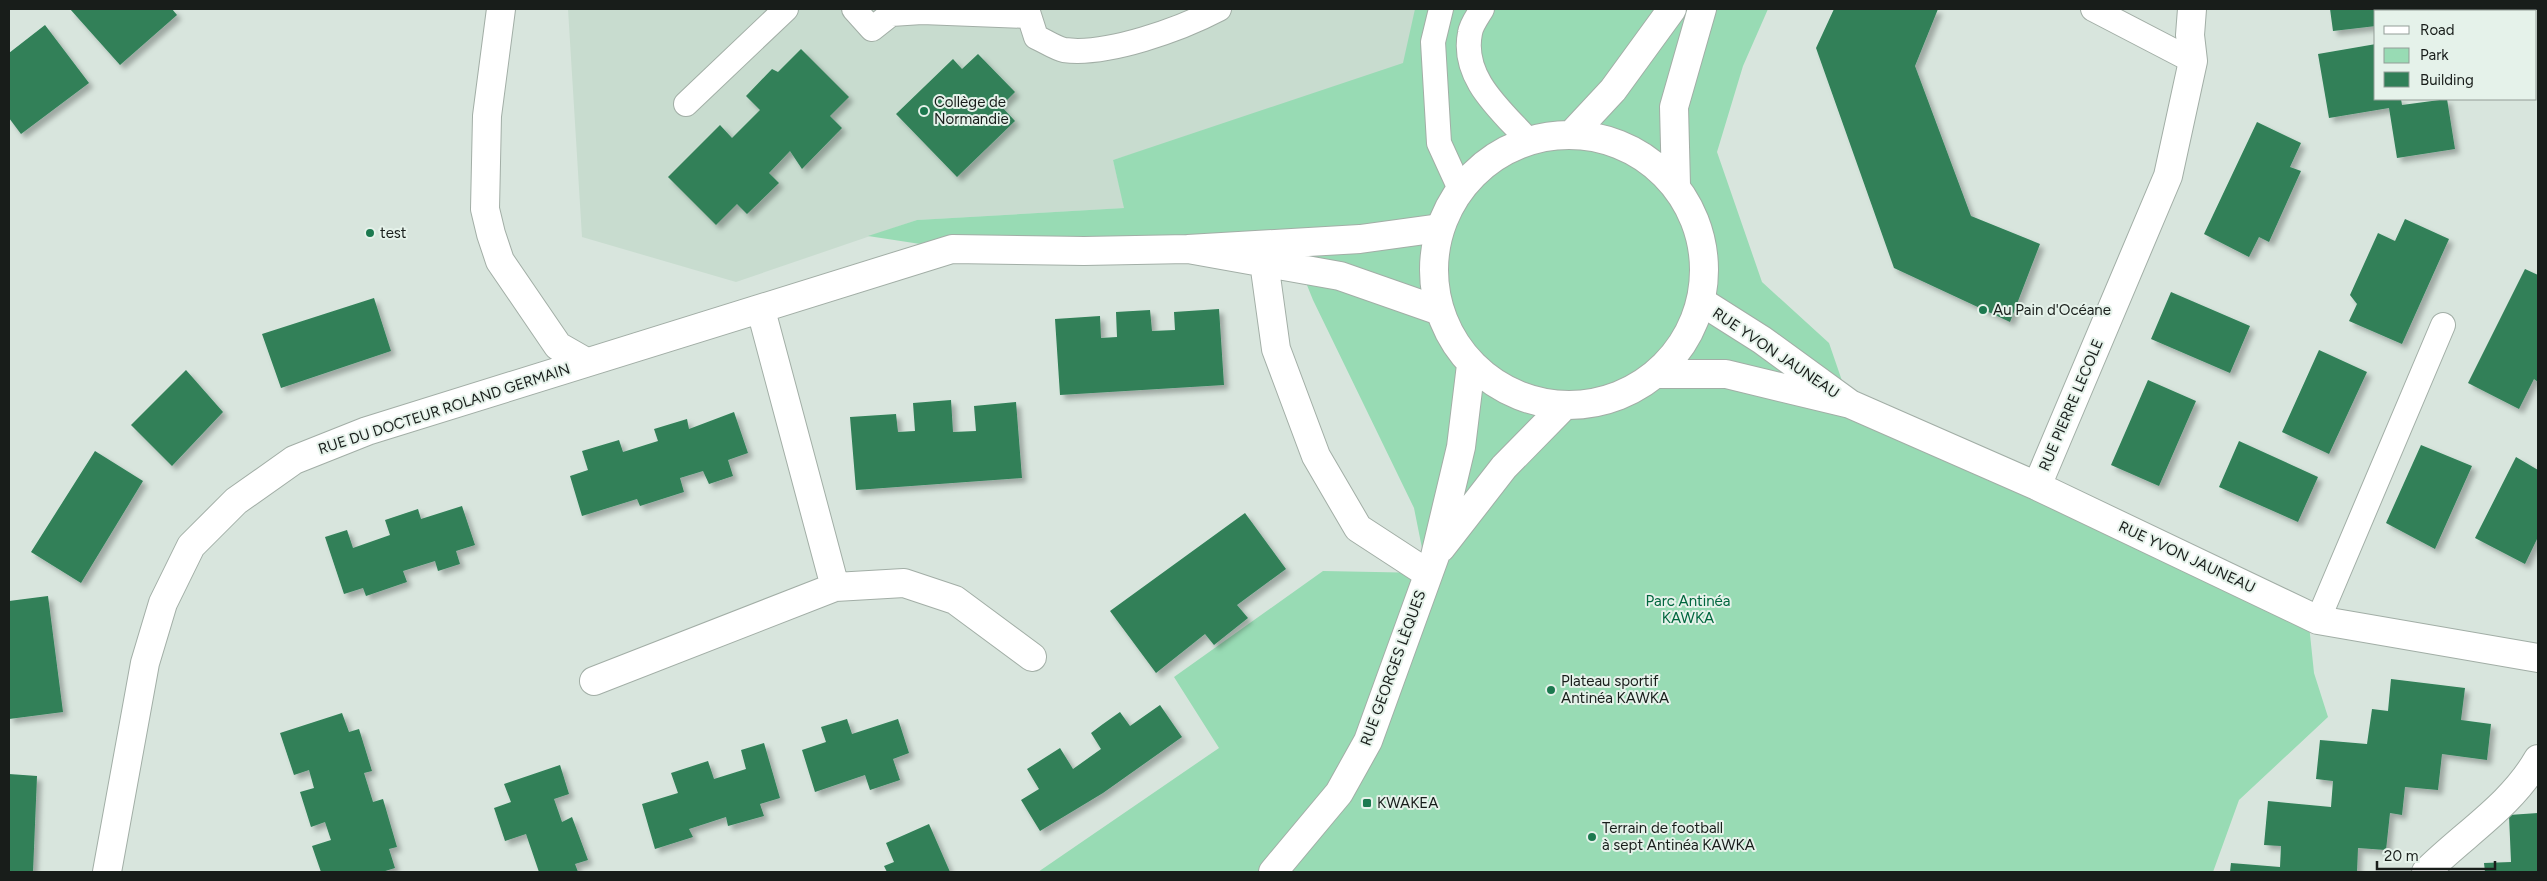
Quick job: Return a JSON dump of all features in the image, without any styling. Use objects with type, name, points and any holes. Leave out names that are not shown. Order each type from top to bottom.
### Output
[{"type":"street","points":[[501,9],[487,116],[485,209],[491,234],[500,261],[558,346],[586,362]]},
{"type":"street","points":[[1572,134],[1613,90],[1672,9]]},
{"type":"street","points":[[1676,185],[1674,107],[1702,9]]},
{"type":"street","name":"RUE PIERRE LECOLE","points":[[2037,486],[2168,176],[2193,62],[2190,35],[2192,9]]},
{"type":"street","points":[[1572,134],[1601,137],[1630,148],[1655,164],[1676,185],[1696,221],[1705,262],[1702,302],[1685,341],[1658,374],[1630,393],[1598,404],[1563,407],[1530,401],[1498,387],[1471,365],[1452,340],[1440,311],[1434,269],[1440,228],[1460,189],[1490,159],[1528,140],[1550,135],[1572,134]]},
{"type":"street","name":"RUE DU DOCTEUR ROLAND GERMAIN","points":[[107,872],[146,663],[163,603],[191,546],[236,501],[294,460],[367,431],[586,362],[761,310],[952,248],[1084,251],[1188,249],[1360,240],[1440,228]]},
{"type":"street","name":"RUE DU DOCTEUR ROLAND GERMAIN","points":[[1188,249],[1340,276],[1440,311]]},
{"type":"street","points":[[1264,262],[1276,348],[1316,456],[1358,528],[1431,564]]},
{"type":"street","name":"RUE YVON JAUNEAU","points":[[1702,302],[1762,340],[1850,404]]},
{"type":"street","points":[[761,310],[835,587]]},
{"type":"street","name":"RUE GEORGES LÈQUES","points":[[1273,872],[1339,793],[1368,741],[1431,564],[1461,447],[1471,365]]},
{"type":"street","name":"RUE YVON JAUNEAU","points":[[1658,374],[1726,374],[1850,404],[2037,486],[2318,620],[2538,658]]},
{"type":"street","name":"RUE GEORGES LÈQUES","points":[[1431,564],[1504,467],[1563,407]]},
{"type":"street","points":[[594,682],[835,587],[904,582],[955,600],[1032,657]]},
{"type":"street","points":[[2426,872],[2446,852],[2490,816],[2526,780],[2538,759]]},
{"type":"lane","points":[[686,104],[786,9]]},
{"type":"lane","points":[[854,9],[872,30],[891,14],[922,12],[1027,12],[1036,37],[1063,50],[1102,50],[1139,40],[1219,9]]},
{"type":"lane","points":[[1441,9],[1433,42],[1439,143],[1460,189]]},
{"type":"lane","points":[[1482,9],[1470,32],[1469,65],[1487,95],[1528,140]]},
{"type":"lane","points":[[2093,9],[2193,62]]},
{"type":"lane","points":[[2318,620],[2443,325]]},
{"type":"shaded area","name":"Collège de Normandie","points":[[568,9],[1602,9],[1113,160],[1125,208],[917,220],[736,282],[582,237]]},
{"type":"green space","name":"Parc Antinéa KAWKA","points":[[1415,9],[1768,9],[1743,66],[1717,152],[1762,282],[1829,343],[1850,404],[2308,615],[2314,673],[2328,717],[2239,800],[2213,872],[1038,872],[1219,748],[1174,677],[1323,571],[1427,573],[1414,508],[1313,300],[1290,243],[953,249],[868,236],[917,220],[1124,208],[1113,160],[1403,63]]},
{"type":"building","points":[[70,9],[172,9],[177,15],[120,65]]},
{"type":"building","points":[[1834,9],[1938,9],[1915,66],[1971,216],[2040,244],[2010,322],[1894,268],[1816,48]]},
{"type":"building","points":[[2330,9],[2437,9],[2374,10],[2374,26],[2333,31]]},
{"type":"building","points":[[45,25],[89,83],[21,134],[9,118],[9,53]]},
{"type":"building","points":[[2374,44],[2374,100],[2401,100],[2402,105],[2447,100],[2455,149],[2397,158],[2389,108],[2329,118],[2318,54]]},
{"type":"building","points":[[801,49],[849,97],[830,116],[842,128],[802,169],[790,151],[769,173],[779,183],[747,214],[737,204],[716,225],[668,177],[720,125],[732,138],[760,110],[746,96],[772,69],[778,72]]},
{"type":"building","points":[[978,54],[1015,92],[1001,106],[1015,121],[957,177],[896,114],[953,59],[962,69]]},
{"type":"building","points":[[2257,122],[2301,143],[2290,167],[2301,171],[2269,242],[2259,237],[2249,257],[2204,234]]},
{"type":"building","points":[[2405,219],[2449,239],[2402,344],[2349,321],[2357,304],[2350,295],[2378,233],[2395,241]]},
{"type":"building","points":[[2525,269],[2538,275],[2538,382],[2534,379],[2519,409],[2468,383]]},
{"type":"building","points":[[2171,292],[2250,326],[2230,373],[2151,339]]},
{"type":"building","points":[[374,298],[391,351],[281,388],[262,334]]},
{"type":"building","points":[[1219,309],[1224,385],[1060,395],[1055,319],[1100,316],[1101,338],[1117,337],[1116,312],[1150,310],[1152,331],[1175,330],[1174,312]]},
{"type":"building","points":[[2319,350],[2367,372],[2329,454],[2282,432]]},
{"type":"building","points":[[186,370],[223,412],[172,466],[131,425]]},
{"type":"building","points":[[2148,380],[2196,401],[2159,486],[2111,465]]},
{"type":"building","points":[[951,400],[953,432],[976,431],[974,406],[1016,402],[1022,478],[856,490],[850,417],[896,414],[898,432],[915,431],[913,403]]},
{"type":"building","points":[[734,412],[748,453],[728,460],[733,476],[709,484],[703,471],[680,478],[684,492],[640,506],[637,499],[582,516],[570,476],[588,470],[582,451],[619,440],[623,452],[658,441],[654,429],[687,419],[689,429]]},
{"type":"building","points":[[2239,441],[2318,477],[2298,522],[2219,487]]},
{"type":"building","points":[[2421,445],[2472,466],[2435,549],[2386,523]]},
{"type":"building","points":[[95,451],[143,481],[81,583],[31,552]]},
{"type":"building","points":[[2516,457],[2538,470],[2538,537],[2525,564],[2475,538]]},
{"type":"building","points":[[462,506],[475,545],[456,551],[460,564],[438,571],[435,561],[403,571],[407,582],[366,596],[363,588],[344,594],[325,537],[347,530],[353,548],[390,535],[385,520],[418,509],[421,519]]},
{"type":"building","points":[[1245,513],[1286,569],[1237,605],[1248,618],[1214,645],[1205,634],[1156,673],[1110,611]]},
{"type":"building","points":[[48,596],[63,712],[9,719],[9,601]]},
{"type":"building","points":[[2391,679],[2465,688],[2461,720],[2491,724],[2487,760],[2442,754],[2438,790],[2405,787],[2402,815],[2390,813],[2386,850],[2358,848],[2357,872],[2230,872],[2231,863],[2280,867],[2281,846],[2264,845],[2268,801],[2331,807],[2333,781],[2316,779],[2320,740],[2367,744],[2372,709],[2388,711]]},
{"type":"building","points":[[1160,705],[1182,737],[1103,793],[1040,831],[1021,800],[1039,789],[1027,769],[1060,748],[1073,769],[1101,749],[1091,733],[1103,724],[1120,712],[1130,726]]},
{"type":"building","points":[[342,713],[349,732],[359,729],[372,771],[364,773],[373,802],[383,799],[397,847],[389,849],[395,868],[382,872],[321,872],[312,846],[331,840],[325,822],[311,827],[300,792],[314,788],[309,770],[294,775],[280,733]]},
{"type":"building","points":[[847,719],[852,734],[898,719],[909,753],[893,759],[900,780],[870,790],[865,775],[815,792],[802,750],[826,742],[821,727]]},
{"type":"building","points":[[764,743],[780,798],[760,804],[764,816],[728,826],[726,817],[689,829],[693,837],[655,849],[642,804],[678,793],[671,773],[708,761],[714,779],[746,769],[741,750]]},
{"type":"building","points":[[560,765],[569,794],[554,799],[562,822],[572,817],[588,860],[575,864],[578,872],[539,872],[526,834],[505,841],[494,808],[511,802],[504,784]]},
{"type":"building","points":[[9,774],[37,776],[33,872],[9,872]]},
{"type":"building","points":[[2538,813],[2538,872],[2485,872],[2484,863],[2511,862],[2509,815]]},
{"type":"building","points":[[929,824],[950,872],[887,872],[884,866],[894,862],[886,843]]},
{"type":"place","name":"Collège de Normandie","points":[[924,111]]},
{"type":"place","name":"test","points":[[370,233]]},
{"type":"place","name":"Au Pain d'Océane","points":[[1983,310]]},
{"type":"place","name":"Plateau sportif Antinéa KAWKA","points":[[1551,690]]},
{"type":"place","name":"KWAKEA","points":[[1367,803]]},
{"type":"place","name":"Terrain de football à sept Antinéa KAWKA","points":[[1592,837]]}]
